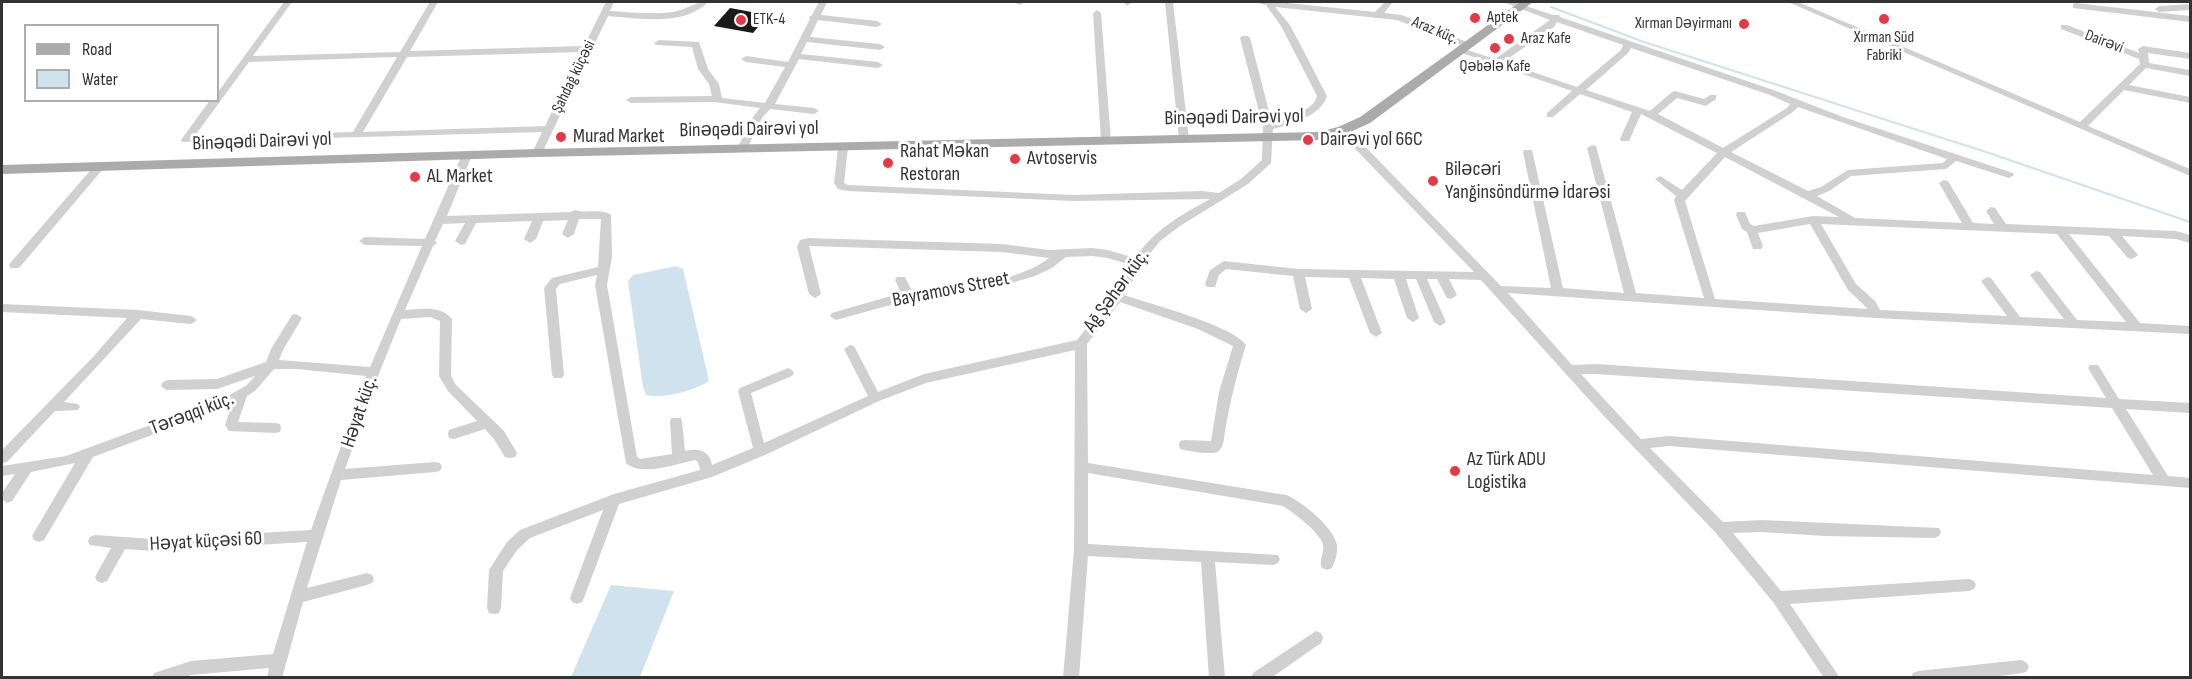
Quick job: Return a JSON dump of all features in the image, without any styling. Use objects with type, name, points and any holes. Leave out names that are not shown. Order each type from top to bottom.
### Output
[{"type":"main road","name":"Binəqədi Dairəvi yol","points":[[2,170],[537,153],[1184,139],[1268,132],[1318,135],[1343,130],[1365,120],[1524,4]]},
{"type":"street","points":[[219,95],[288,2]]},
{"type":"street","points":[[357,134],[434,2]]},
{"type":"street","name":"Şahdağ küçəsi","points":[[537,153],[610,2]]},
{"type":"street","points":[[605,13],[674,13],[694,9],[704,2]]},
{"type":"street","points":[[742,149],[758,117],[769,106],[804,39],[813,16],[823,2]]},
{"type":"street","points":[[1170,2],[1184,139]]},
{"type":"street","points":[[1262,2],[1285,25],[1322,96],[1320,104],[1296,119],[1268,132]]},
{"type":"street","name":"Araz küç.","points":[[1262,2],[1378,14],[1412,21],[1496,63],[1652,115],[1808,195],[1852,221]]},
{"type":"street","points":[[1378,14],[1389,2]]},
{"type":"street","points":[[1507,2],[1524,4],[1628,44],[2009,175]]},
{"type":"street","points":[[1792,2],[2190,173]]},
{"type":"street","points":[[2076,6],[2190,19]]},
{"type":"street","points":[[2149,13],[2160,9],[2190,7]]},
{"type":"street","points":[[1097,13],[1106,141]]},
{"type":"street","points":[[813,16],[877,24]]},
{"type":"street","points":[[1496,63],[1551,24],[1556,17]]},
{"type":"street","name":"Dairəvi","points":[[2064,27],[2144,61],[2190,73]]},
{"type":"street","name":"Ağ Şəhər küç.","points":[[1071,678],[1081,550],[1081,344],[1086,334],[1117,297],[1153,242],[1161,234],[1220,197],[1267,161],[1268,132],[1245,38]]},
{"type":"street","points":[[804,39],[879,47]]},
{"type":"street","points":[[659,43],[698,46],[702,65],[714,84],[717,99]]},
{"type":"street","points":[[1550,115],[1625,51],[1628,44]]},
{"type":"street","points":[[246,59],[588,49]]},
{"type":"street","points":[[2082,126],[2122,87],[2144,61],[2143,49],[2190,56]]},
{"type":"street","points":[[795,56],[878,65]]},
{"type":"street","points":[[746,59],[789,65]]},
{"type":"street","points":[[2122,87],[2190,100]]},
{"type":"street","points":[[1652,115],[1675,93],[1706,103],[1713,97]]},
{"type":"street","points":[[631,100],[717,99],[729,103],[814,111]]},
{"type":"street","points":[[214,102],[186,140],[549,129]]},
{"type":"street","points":[[1711,303],[1678,204],[1683,195],[1723,152],[1790,110],[1796,103]]},
{"type":"street","points":[[1625,140],[1638,109]]},
{"type":"street","points":[[1343,130],[1498,290],[1569,370],[1720,528],[1778,597],[1833,678]]},
{"type":"street","points":[[843,148],[840,183],[842,187],[848,189],[1074,198],[1202,194],[1220,197]]},
{"type":"street","points":[[1592,148],[1631,297]]},
{"type":"street","points":[[1528,152],[1558,292]]},
{"type":"street","name":"Həyat küç.","points":[[274,678],[317,536],[374,371],[441,220],[467,155]]},
{"type":"street","points":[[1808,195],[1825,189],[1848,173],[1946,166],[1955,157]]},
{"type":"street","points":[[15,266],[99,167]]},
{"type":"street","points":[[1660,179],[1683,195]]},
{"type":"street","points":[[1944,183],[1969,225]]},
{"type":"street","points":[[1991,211],[2002,227]]},
{"type":"street","points":[[441,220],[575,214],[606,215],[602,285],[631,459],[636,464],[644,465],[697,454],[701,456],[707,473]]},
{"type":"street","points":[[568,234],[575,214]]},
{"type":"street","points":[[1741,215],[1746,226],[1752,230],[1757,246]]},
{"type":"street","points":[[530,239],[538,216]]},
{"type":"street","points":[[461,241],[471,219]]},
{"type":"street","points":[[1814,220],[1852,287],[1871,304],[1876,314]]},
{"type":"street","points":[[1752,230],[1814,220],[1969,225],[2187,238],[2190,250]]},
{"type":"street","points":[[2061,230],[2136,327]]},
{"type":"street","points":[[2112,232],[2132,255]]},
{"type":"street","points":[[365,241],[431,243]]},
{"type":"street","points":[[815,294],[802,247],[808,242],[1002,248],[1062,254],[1100,253],[1139,263]]},
{"type":"street","name":"Bayramovs Street","points":[[836,316],[908,296],[1018,278],[1038,270],[1062,254]]},
{"type":"street","points":[[1211,284],[1214,273],[1224,265],[1298,273],[1484,276]]},
{"type":"street","points":[[558,375],[550,288],[556,281],[603,270]]},
{"type":"street","points":[[1298,273],[1306,309]]},
{"type":"street","points":[[1353,273],[1376,333]]},
{"type":"street","points":[[1399,275],[1413,318]]},
{"type":"street","points":[[2036,275],[2074,324]]},
{"type":"street","points":[[1420,276],[1440,322]]},
{"type":"street","points":[[1441,276],[1451,295]]},
{"type":"street","points":[[901,280],[908,296]]},
{"type":"street","points":[[1987,281],[2017,322]]},
{"type":"street","points":[[1498,290],[1514,289],[1876,314],[2190,330]]},
{"type":"street","points":[[1117,297],[1219,333],[1235,340],[1240,345],[1225,392],[1217,443],[1213,448],[1185,445]]},
{"type":"street","points":[[2,308],[138,314],[191,320]]},
{"type":"street","points":[[2,458],[138,314]]},
{"type":"street","points":[[397,315],[442,315],[446,320],[445,376],[452,388],[499,435],[510,453]]},
{"type":"street","name":"Tərəqqi küç.","points":[[2,471],[67,461],[241,395],[271,365],[277,349],[296,318]]},
{"type":"street","points":[[494,608],[496,570],[512,546],[525,534],[614,500],[707,473],[875,398],[924,379],[1081,344]]},
{"type":"street","points":[[850,349],[875,398]]},
{"type":"street","points":[[167,384],[217,384],[271,365],[302,364],[353,373],[374,371]]},
{"type":"street","points":[[2094,368],[2164,481]]},
{"type":"street","points":[[1569,370],[1596,369],[2190,408]]},
{"type":"street","points":[[760,451],[744,391],[746,388],[788,373]]},
{"type":"street","points":[[241,395],[231,425],[275,428]]},
{"type":"street","points":[[52,406],[74,407]]},
{"type":"street","points":[[676,422],[679,457]]},
{"type":"street","points":[[454,434],[486,423]]},
{"type":"street","points":[[1640,444],[1669,441],[2190,483]]},
{"type":"street","points":[[39,536],[88,453]]},
{"type":"street","points":[[1082,466],[1286,501],[1296,506],[1327,538],[1330,545],[1327,564]]},
{"type":"street","points":[[338,475],[435,467]]},
{"type":"street","points":[[7,497],[26,469]]},
{"type":"street","points":[[578,598],[614,500]]},
{"type":"street","points":[[1720,528],[1762,526],[1825,530],[1934,532]]},
{"type":"street","name":"Həyat küçəsi 60","points":[[96,541],[121,544],[208,544],[317,536]]},
{"type":"street","points":[[102,577],[121,544]]},
{"type":"street","points":[[1081,550],[1273,559]]},
{"type":"street","points":[[1208,557],[1216,678]]},
{"type":"street","points":[[298,597],[367,579]]},
{"type":"street","points":[[1778,597],[1969,585]]},
{"type":"street","points":[[1258,678],[1316,638]]},
{"type":"street","points":[[159,678],[191,668],[278,660]]},
{"type":"street","points":[[1918,678],[2021,667]]},
{"type":"water","points":[[676,266],[683,269],[709,381],[679,393],[661,396],[646,395],[628,281],[633,275]]},
{"type":"water","points":[[611,585],[674,591],[640,677],[571,677]]},
{"type":"building","name":"ETK-4","points":[[730,8],[768,15],[753,33],[714,26]]},
{"type":"waterway","points":[[1551,7],[1644,42],[1989,153],[2190,222]]},
{"type":"place","name":"Aptek","points":[[1475,18]]},
{"type":"place","name":"Xırman Süd Fabriki","points":[[1884,19]]},
{"type":"place","name":"ETK-4","points":[[741,20]]},
{"type":"place","name":"Xırman Dəyirmanı","points":[[1744,24]]},
{"type":"place","name":"Araz Kafe","points":[[1509,39]]},
{"type":"place","name":"Qəbələ Kafe","points":[[1495,48]]},
{"type":"place","name":"Murad Market","points":[[561,137]]},
{"type":"place","name":"Dairəvi yol 66C","points":[[1308,140]]},
{"type":"place","name":"Avtoservis","points":[[1015,159]]},
{"type":"place","name":"Rahat Məkan Restoran","points":[[888,163]]},
{"type":"place","name":"AL Market","points":[[415,177]]},
{"type":"place","name":"Biləcəri Yanğinsöndürmə İdarəsi","points":[[1433,181]]},
{"type":"place","name":"Az Türk ADU Logistika","points":[[1455,471]]}]
